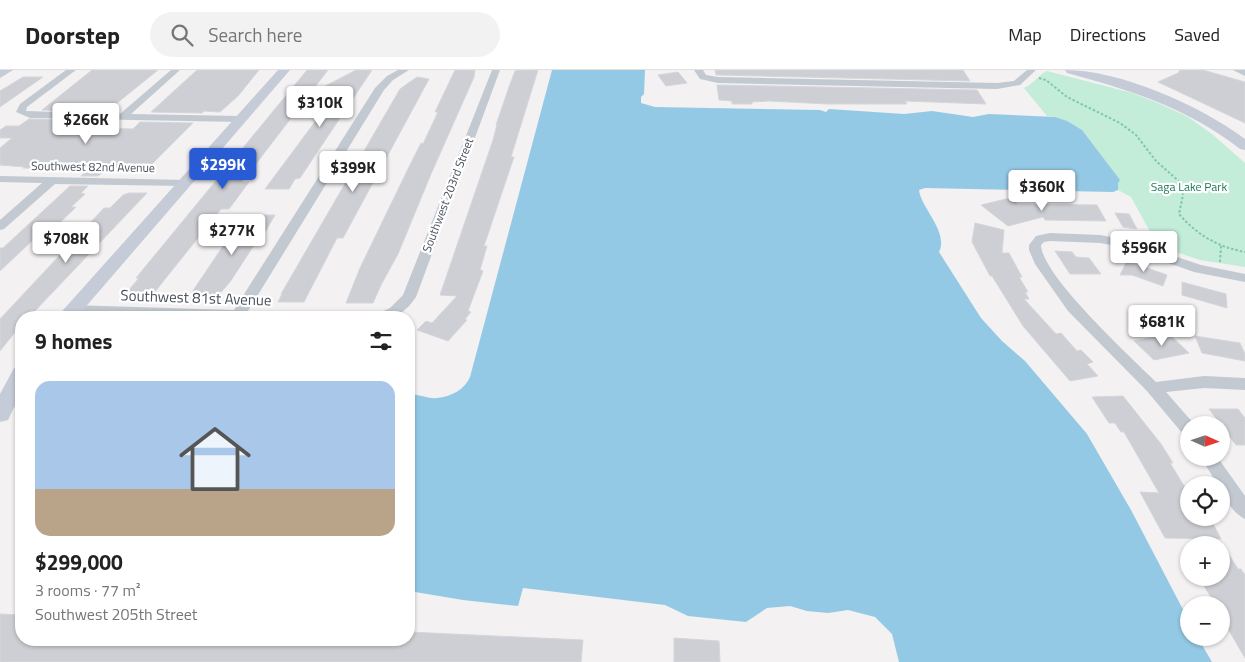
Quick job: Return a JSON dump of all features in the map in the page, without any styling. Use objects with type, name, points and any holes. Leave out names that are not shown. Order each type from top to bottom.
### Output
[{"type":"street","points":[[0,74],[7,70]]},
{"type":"street","points":[[72,70],[23,106],[20,111],[23,114],[30,115],[240,119]]},
{"type":"street","points":[[122,117],[176,70]]},
{"type":"street","points":[[71,311],[186,183],[284,70]]},
{"type":"street","name":"Southwest 203rd Street","points":[[394,311],[403,305],[410,294],[496,70]]},
{"type":"street","points":[[1071,70],[1136,88],[1186,107],[1220,126],[1245,146]]},
{"type":"street","points":[[1237,70],[1245,72]]},
{"type":"street","points":[[241,311],[380,88],[402,71]]},
{"type":"street","points":[[701,74],[743,81],[1002,86],[1018,83],[1030,72]]},
{"type":"street","name":"Southwest 82nd Avenue","points":[[0,179],[186,183]]},
{"type":"street","points":[[0,226],[52,180]]},
{"type":"street","points":[[1180,419],[1153,388],[1073,308],[1038,257],[1034,248],[1036,243],[1040,239],[1050,237],[1100,238],[1126,244],[1199,269],[1245,278]]},
{"type":"street","points":[[1153,388],[1204,382],[1245,384]]},
{"type":"street","points":[[0,414],[15,385]]},
{"type":"street","points":[[1214,466],[1245,511]]},
{"type":"path","points":[[1030,72],[1046,80],[1067,97],[1120,123],[1136,135],[1156,161],[1181,183],[1183,195],[1179,214],[1186,224],[1199,235],[1221,246],[1245,252]]},
{"type":"green space","name":"Saga Lake Park","points":[[1047,71],[1132,93],[1158,103],[1188,117],[1212,134],[1245,163],[1245,267],[1200,260],[1158,246],[1131,197],[1118,190],[1118,183],[1055,117],[1047,116],[1024,88]]},
{"type":"water","points":[[552,70],[645,70],[644,94],[641,97],[641,103],[655,107],[820,110],[826,112],[829,109],[904,114],[932,111],[973,117],[989,114],[1055,117],[1067,121],[1082,130],[1120,180],[1118,190],[1113,192],[925,188],[919,190],[924,204],[938,228],[941,244],[939,252],[981,318],[1002,341],[1025,361],[1087,434],[1131,510],[1180,604],[1180,646],[1203,646],[1212,662],[899,662],[892,634],[875,617],[848,610],[828,613],[807,611],[790,606],[767,608],[746,622],[688,616],[665,605],[523,588],[518,606],[415,592],[415,395],[434,398],[447,396],[457,392],[468,381]]},
{"type":"building","points":[[92,70],[158,70],[106,112],[42,110]]},
{"type":"building","points":[[197,70],[259,70],[238,96],[220,112],[151,112]]},
{"type":"building","points":[[307,70],[328,70],[242,182],[249,182],[229,209],[221,209],[150,298],[123,297],[139,278],[136,278]]},
{"type":"building","points":[[356,70],[372,70],[300,178],[295,179],[289,189],[265,189],[329,103],[314,92]]},
{"type":"building","points":[[455,70],[475,70],[474,77],[398,254],[373,303],[346,303],[360,268],[438,112],[435,112]]},
{"type":"building","points":[[538,70],[511,157],[514,157],[484,246],[487,246],[480,270],[483,271],[468,311],[471,312],[465,319],[467,320],[448,341],[417,330],[426,321],[432,323],[457,296],[440,295],[493,140],[509,87],[515,71]]},
{"type":"building","points":[[715,70],[963,70],[970,81],[716,75]]},
{"type":"building","points":[[1180,70],[1203,70],[1245,82],[1245,123],[1158,82],[1178,73]]},
{"type":"building","points":[[678,72],[687,83],[666,86],[658,75]]},
{"type":"building","points":[[23,77],[43,77],[0,107],[0,91]]},
{"type":"building","points":[[417,77],[429,79],[343,238],[337,238],[304,302],[278,302],[400,89]]},
{"type":"building","points":[[717,85],[977,90],[986,104],[905,101],[907,104],[828,104],[769,101],[752,102],[752,104],[732,104],[732,101],[719,100]]},
{"type":"building","points":[[29,119],[95,121],[87,128],[133,129],[140,122],[193,123],[147,169],[109,168],[98,176],[81,176],[87,170],[23,168],[25,167],[0,165],[0,148],[12,138],[0,138],[0,130],[6,126],[19,126]]},
{"type":"building","points":[[70,186],[88,186],[81,193],[85,194],[71,207],[76,207],[42,240],[34,239],[0,271],[0,248],[3,248]]},
{"type":"building","points":[[147,193],[35,311],[15,311],[15,332],[0,351],[0,319],[104,208],[110,208],[123,195]]},
{"type":"building","points":[[1010,198],[1018,204],[1097,205],[1106,221],[1045,220],[1043,217],[1008,226],[981,205]]},
{"type":"building","points":[[1115,213],[1129,214],[1137,229],[1123,227]]},
{"type":"building","points":[[244,215],[275,215],[261,239],[258,239],[230,282],[215,299],[188,298]]},
{"type":"building","points":[[975,223],[1004,230],[1002,253],[1009,253],[1022,277],[1019,277],[1028,292],[1025,292],[1029,299],[1024,299],[1056,334],[1061,333],[1077,351],[1081,350],[1093,362],[1087,364],[1098,376],[1070,381],[1023,326],[992,276],[990,276],[972,242]]},
{"type":"building","points":[[1055,251],[1072,252],[1076,257],[1089,258],[1101,274],[1070,274]]},
{"type":"building","points":[[1127,261],[1167,275],[1163,286],[1132,275],[1120,275]]},
{"type":"building","points":[[1182,282],[1226,294],[1227,308],[1182,295]]},
{"type":"building","points":[[1169,334],[1189,353],[1154,360],[1134,341]]},
{"type":"building","points":[[1195,336],[1240,343],[1245,354],[1245,361],[1202,353]]},
{"type":"building","points":[[1123,396],[1161,444],[1173,463],[1170,463],[1180,479],[1180,526],[1214,526],[1219,536],[1165,538],[1140,492],[1159,493],[1124,432],[1121,432],[1115,423],[1109,423],[1092,397]]},
{"type":"building","points":[[1209,409],[1238,409],[1245,418],[1245,445],[1236,445],[1230,437],[1230,416],[1214,416]]},
{"type":"building","points":[[1230,556],[1238,569],[1241,569],[1245,575],[1245,658],[1230,632],[1230,596],[1210,596],[1204,586],[1230,586]]},
{"type":"building","points":[[0,614],[15,615],[15,646],[415,646],[415,632],[583,640],[581,662],[0,662]]},
{"type":"building","points":[[674,638],[719,641],[720,662],[674,662]]}]
